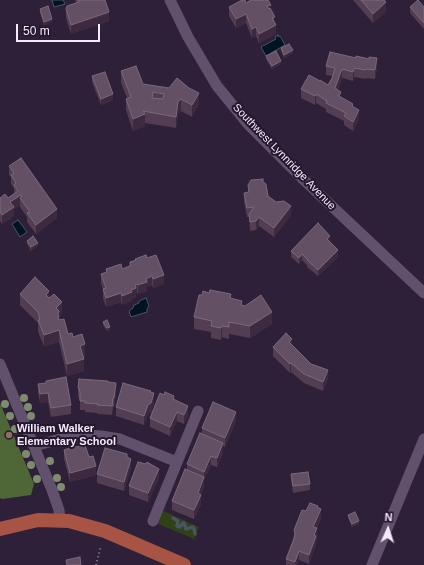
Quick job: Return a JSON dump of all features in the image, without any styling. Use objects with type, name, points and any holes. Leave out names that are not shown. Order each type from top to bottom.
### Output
[{"type":"main road","points":[[0,529],[38,520],[69,521],[104,531],[184,565]]},
{"type":"street","name":"Southwest Lynnridge Avenue","points":[[170,0],[188,37],[217,86],[248,124],[304,180],[424,293]]},
{"type":"street","points":[[0,364],[55,496],[60,520]]},
{"type":"street","points":[[153,521],[198,411]]},
{"type":"street","points":[[34,446],[68,437],[84,435],[101,436],[120,439],[177,462]]},
{"type":"street","points":[[372,565],[424,439]]},
{"type":"path","points":[[96,565],[101,546]]},
{"type":"green space","name":"William Walker Elementary School","points":[[0,403],[34,484],[31,495],[0,498]]},
{"type":"green space","points":[[161,510],[199,527],[194,539],[156,523]]},
{"type":"water","points":[[52,0],[63,0],[65,4],[54,7]]},
{"type":"water","points":[[278,35],[285,45],[266,56],[261,47],[276,39],[275,37]]},
{"type":"water","points":[[18,220],[27,232],[20,237],[12,224]]},
{"type":"water","points":[[146,298],[149,306],[147,312],[131,317],[129,311],[134,305],[139,303],[139,301]]},
{"type":"building","points":[[78,0],[105,0],[109,12],[71,25],[66,9],[67,6],[79,2]]},
{"type":"building","points":[[242,0],[245,0],[246,3],[251,0],[268,0],[271,5],[267,6],[269,9],[270,8],[275,17],[272,18],[276,25],[259,34],[256,27],[252,29],[246,14],[236,19],[229,7]]},
{"type":"building","points":[[361,0],[384,0],[386,2],[373,14]]},
{"type":"building","points":[[418,0],[424,7],[424,23],[410,7]]},
{"type":"building","points":[[48,6],[52,19],[44,22],[40,9]]},
{"type":"building","points":[[289,44],[293,50],[284,55],[281,48]]},
{"type":"building","points":[[276,51],[281,61],[272,66],[266,56]]},
{"type":"building","points":[[330,52],[356,58],[356,56],[369,59],[369,57],[377,58],[375,70],[354,68],[353,72],[342,69],[335,88],[341,92],[339,96],[353,104],[352,106],[359,110],[353,122],[344,116],[346,113],[326,103],[327,101],[316,94],[315,96],[301,89],[309,75],[328,85],[335,68],[326,66]]},
{"type":"building","points":[[136,66],[143,84],[169,88],[177,78],[189,88],[199,93],[192,105],[181,99],[178,102],[176,117],[143,111],[145,114],[133,119],[126,99],[131,97],[121,71]],"holes":[[[153,92],[164,94],[163,99],[152,98]]]},
{"type":"building","points":[[105,72],[113,94],[101,99],[92,76]]},
{"type":"building","points":[[21,158],[57,209],[36,225],[27,213],[30,212],[20,198],[22,196],[21,195],[10,202],[14,207],[2,215],[0,212],[0,198],[5,194],[8,198],[18,191],[14,185],[16,183],[11,175],[14,173],[9,166]]},
{"type":"building","points":[[263,179],[263,182],[266,184],[268,196],[276,202],[284,201],[291,206],[274,228],[259,217],[256,221],[250,222],[249,214],[254,207],[247,208],[244,193],[249,192],[248,185],[251,180]]},
{"type":"building","points":[[318,223],[330,236],[327,239],[338,250],[318,270],[302,254],[299,258],[291,251]]},
{"type":"building","points":[[33,236],[38,243],[31,247],[27,241]]},
{"type":"building","points":[[146,255],[147,258],[156,255],[164,275],[153,279],[152,276],[146,279],[147,282],[135,285],[136,288],[131,290],[132,292],[122,296],[121,293],[106,298],[103,289],[106,288],[101,274],[107,272],[106,269],[121,264],[122,269],[130,266],[130,262]]},
{"type":"building","points":[[35,277],[49,291],[46,295],[49,298],[54,294],[62,302],[56,308],[59,311],[59,320],[64,319],[68,334],[72,333],[73,337],[82,334],[85,344],[80,346],[84,359],[67,364],[59,330],[44,335],[38,320],[40,320],[38,312],[20,294]]},
{"type":"building","points":[[210,290],[231,294],[230,298],[242,301],[241,305],[245,306],[261,295],[272,312],[250,326],[229,322],[229,327],[222,326],[221,328],[211,326],[212,321],[194,317],[199,295],[202,295],[203,291],[209,293]]},
{"type":"building","points":[[107,320],[110,327],[107,328],[103,322]]},
{"type":"building","points":[[286,333],[292,339],[289,342],[311,364],[328,370],[323,382],[304,374],[291,363],[290,364],[273,347]]},
{"type":"building","points":[[66,377],[71,405],[51,408],[48,393],[40,394],[38,384]]},
{"type":"building","points":[[79,379],[116,383],[112,406],[97,405],[98,404],[80,401],[80,391],[78,388]]},
{"type":"building","points":[[123,383],[154,393],[151,403],[148,405],[144,416],[116,407]]},
{"type":"building","points":[[165,392],[174,396],[173,399],[188,406],[184,415],[177,412],[170,427],[150,418],[160,393],[164,395]]},
{"type":"building","points":[[213,402],[236,412],[225,438],[202,428]]},
{"type":"building","points":[[200,433],[223,443],[217,458],[211,456],[204,472],[187,464]]},
{"type":"building","points":[[85,445],[89,457],[93,456],[96,466],[70,473],[64,450],[75,446]]},
{"type":"building","points":[[105,448],[127,454],[127,457],[131,459],[124,482],[97,474]]},
{"type":"building","points":[[138,462],[146,464],[147,462],[159,469],[148,493],[129,486]]},
{"type":"building","points":[[185,469],[204,477],[198,493],[201,495],[194,510],[172,501]]},
{"type":"building","points":[[308,472],[310,484],[293,486],[291,474]]},
{"type":"building","points":[[310,503],[321,509],[313,527],[317,528],[314,535],[316,536],[309,555],[299,551],[295,562],[286,559],[294,539],[294,530],[302,510],[306,511]]},
{"type":"building","points":[[355,512],[359,521],[352,524],[348,515]]},
{"type":"building","points":[[80,557],[81,565],[67,565],[66,560]]},
{"type":"waterway","points":[[173,518],[178,521],[177,526],[180,527],[184,523],[186,529],[193,527],[195,534]]},
{"type":"place","name":"William Walker Elementary School","points":[[9,435]]}]
